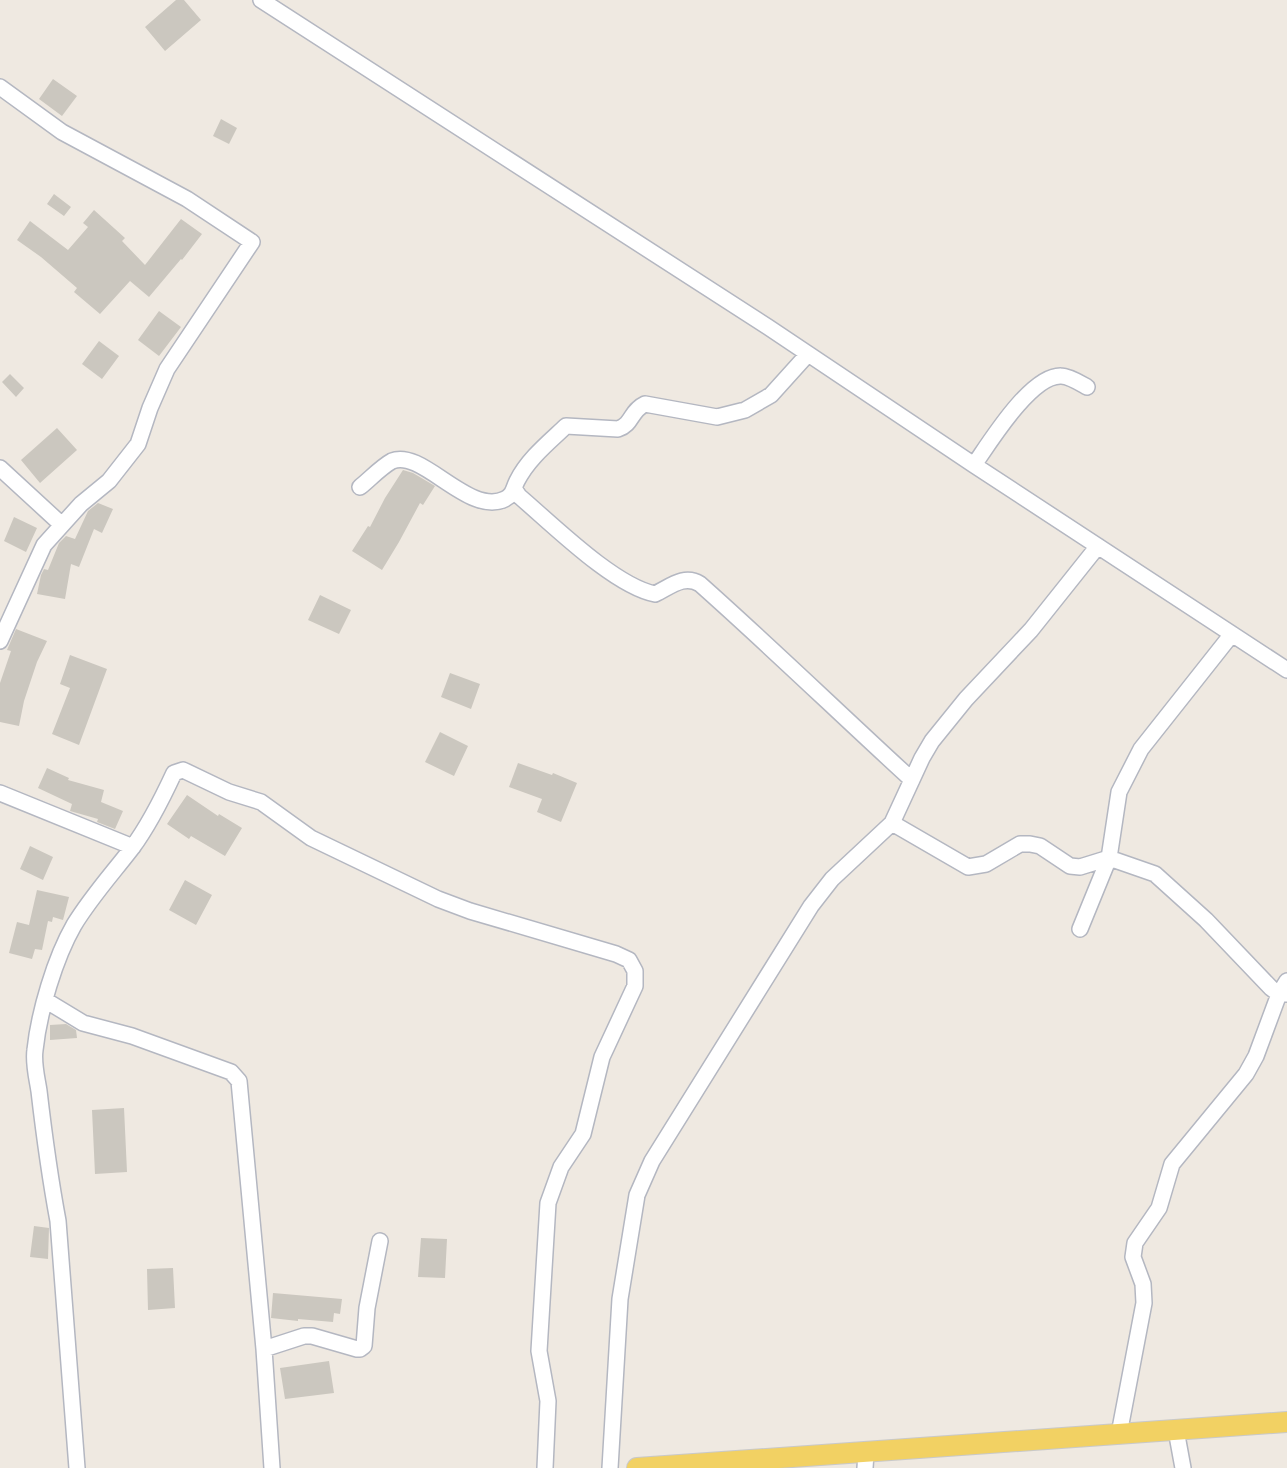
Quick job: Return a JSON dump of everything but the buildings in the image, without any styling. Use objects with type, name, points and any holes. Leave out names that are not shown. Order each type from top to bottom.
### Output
[{"type":"main road","points":[[636,1468],[865,1460],[1119,1434],[1287,1422]]},
{"type":"street","points":[[261,0],[808,354],[1287,670]]},
{"type":"street","points":[[0,87],[62,132],[187,199],[252,242],[167,369],[138,444],[109,481],[81,504],[44,545],[0,641]]},
{"type":"street","points":[[360,488],[392,462],[401,459],[419,465],[470,496],[490,503],[503,499],[515,490],[517,481],[538,452],[566,426],[618,429],[626,426],[636,408],[645,404],[717,417],[745,410],[771,395],[808,354]]},
{"type":"street","points":[[974,465],[1022,400],[1040,384],[1052,377],[1063,376],[1087,387]]},
{"type":"street","points":[[0,468],[62,525]]},
{"type":"street","points":[[515,490],[519,496],[603,567],[638,588],[655,594],[685,579],[693,579],[700,584],[769,645],[912,780]]},
{"type":"street","points":[[610,1468],[620,1299],[637,1196],[652,1161],[811,906],[832,879],[892,824],[932,741],[966,699],[1031,630],[1098,546]]},
{"type":"street","points":[[1080,929],[1109,858],[1119,792],[1141,749],[1232,634]]},
{"type":"street","points":[[77,1468],[58,1221],[34,1052],[45,1000],[60,955],[74,925],[99,888],[133,847],[159,806],[174,773],[183,770],[229,792],[261,802],[311,838],[438,899],[630,960],[635,971],[635,986],[602,1057],[583,1134],[561,1167],[548,1203],[539,1351],[548,1401],[545,1468]]},
{"type":"street","points":[[0,793],[133,847]]},
{"type":"street","points":[[892,824],[968,867],[986,864],[1020,844],[1040,846],[1070,866],[1080,867],[1109,858],[1155,873],[1206,920],[1271,988],[1284,990],[1246,1074],[1172,1164],[1159,1208],[1135,1243],[1133,1257],[1143,1284],[1144,1303],[1119,1434]]},
{"type":"street","points":[[45,1000],[83,1023],[132,1036],[231,1072],[239,1081],[264,1349],[272,1468]]},
{"type":"street","points":[[264,1349],[304,1336],[312,1336],[357,1349],[364,1346],[367,1308],[380,1241]]},
{"type":"street","points":[[1176,1430],[1183,1468]]}]
